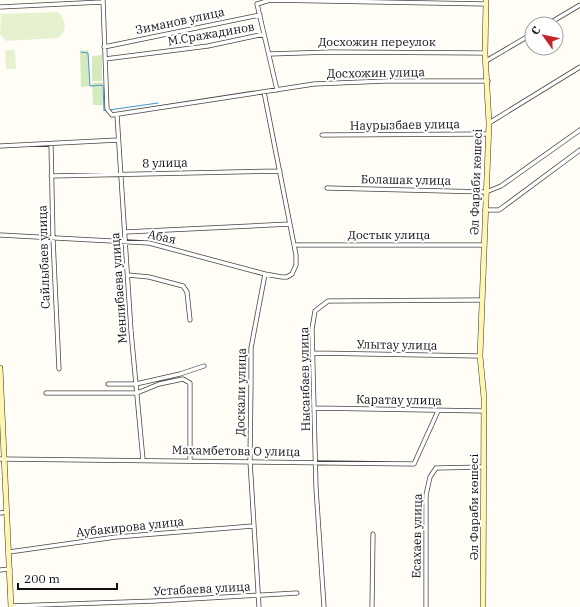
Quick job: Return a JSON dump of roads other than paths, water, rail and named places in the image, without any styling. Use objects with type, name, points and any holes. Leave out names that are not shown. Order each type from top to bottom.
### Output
[{"type":"street","points":[[264,34],[257,4],[270,0],[486,2]]},
{"type":"street","points":[[0,7],[103,1],[107,109],[110,114],[117,115]]},
{"type":"street","name":"Әл Фараби көшесі","points":[[483,607],[484,411],[480,356],[489,123],[488,81],[485,53],[486,2]]},
{"type":"street","points":[[561,16],[580,5]]},
{"type":"street","name":"Зиманов улица","points":[[104,47],[260,15]]},
{"type":"street","name":"М.Сражадинов","points":[[105,59],[178,51],[264,34],[277,90]]},
{"type":"street","points":[[486,61],[524,39]]},
{"type":"street","name":"Досхожин переулок","points":[[269,54],[331,52],[485,53]]},
{"type":"street","points":[[489,123],[580,67]]},
{"type":"street","name":"Досхожин улица","points":[[117,115],[314,84],[488,81]]},
{"type":"street","points":[[264,92],[294,245]]},
{"type":"street","name":"Менлибаева улица","points":[[117,115],[136,384],[143,460]]},
{"type":"street","points":[[486,192],[501,186],[580,130]]},
{"type":"street","name":"Наурызбаев улица","points":[[322,135],[488,134]]},
{"type":"street","points":[[0,146],[118,140]]},
{"type":"street","name":"Сайлыбаев улица","points":[[51,144],[52,239],[59,369]]},
{"type":"street","points":[[485,210],[499,210],[580,150]]},
{"type":"street","name":"8 улица","points":[[51,176],[280,171]]},
{"type":"street","name":"Болашак улица","points":[[326,188],[486,192]]},
{"type":"street","points":[[125,232],[290,224]]},
{"type":"street","name":"Абая","points":[[0,235],[126,243],[149,243],[265,274],[282,277],[292,274],[296,265],[294,245]]},
{"type":"street","name":"Достык улица","points":[[294,245],[484,245]]},
{"type":"street","name":"Доскали улица","points":[[259,607],[250,461],[251,348],[265,274]]},
{"type":"street","points":[[128,275],[150,277],[183,286],[187,292],[190,320]]},
{"type":"street","name":"Нысанбаев улица","points":[[324,607],[316,488],[312,329],[315,311],[328,301],[481,300]]},
{"type":"street","name":"Улытау улица","points":[[313,353],[480,356]]},
{"type":"street","points":[[108,384],[136,384],[180,374],[204,366]]},
{"type":"street","points":[[0,368],[2,459],[7,512],[11,606]]},
{"type":"street","points":[[46,393],[137,393],[165,383],[183,379],[190,383],[190,460]]},
{"type":"street","name":"Каратау улица","points":[[315,408],[484,411]]},
{"type":"street","name":"Махамбетова О улица","points":[[2,459],[190,460],[414,464],[438,411]]},
{"type":"street","name":"Есахаев улица","points":[[426,607],[426,495],[430,477],[436,468],[484,467]]},
{"type":"street","points":[[0,513],[7,512]]},
{"type":"street","name":"Аубакирова улица","points":[[9,552],[123,537],[253,526]]},
{"type":"street","points":[[372,607],[373,534]]},
{"type":"street","points":[[0,570],[10,569]]},
{"type":"street","name":"Устабаева улица","points":[[11,606],[155,601],[297,593]]},
{"type":"street","points":[[155,601],[155,607]]},
{"type":"waterway","points":[[81,52],[88,53],[90,86],[103,85],[104,111],[105,110]]},
{"type":"waterway","points":[[109,110],[158,103]]}]
